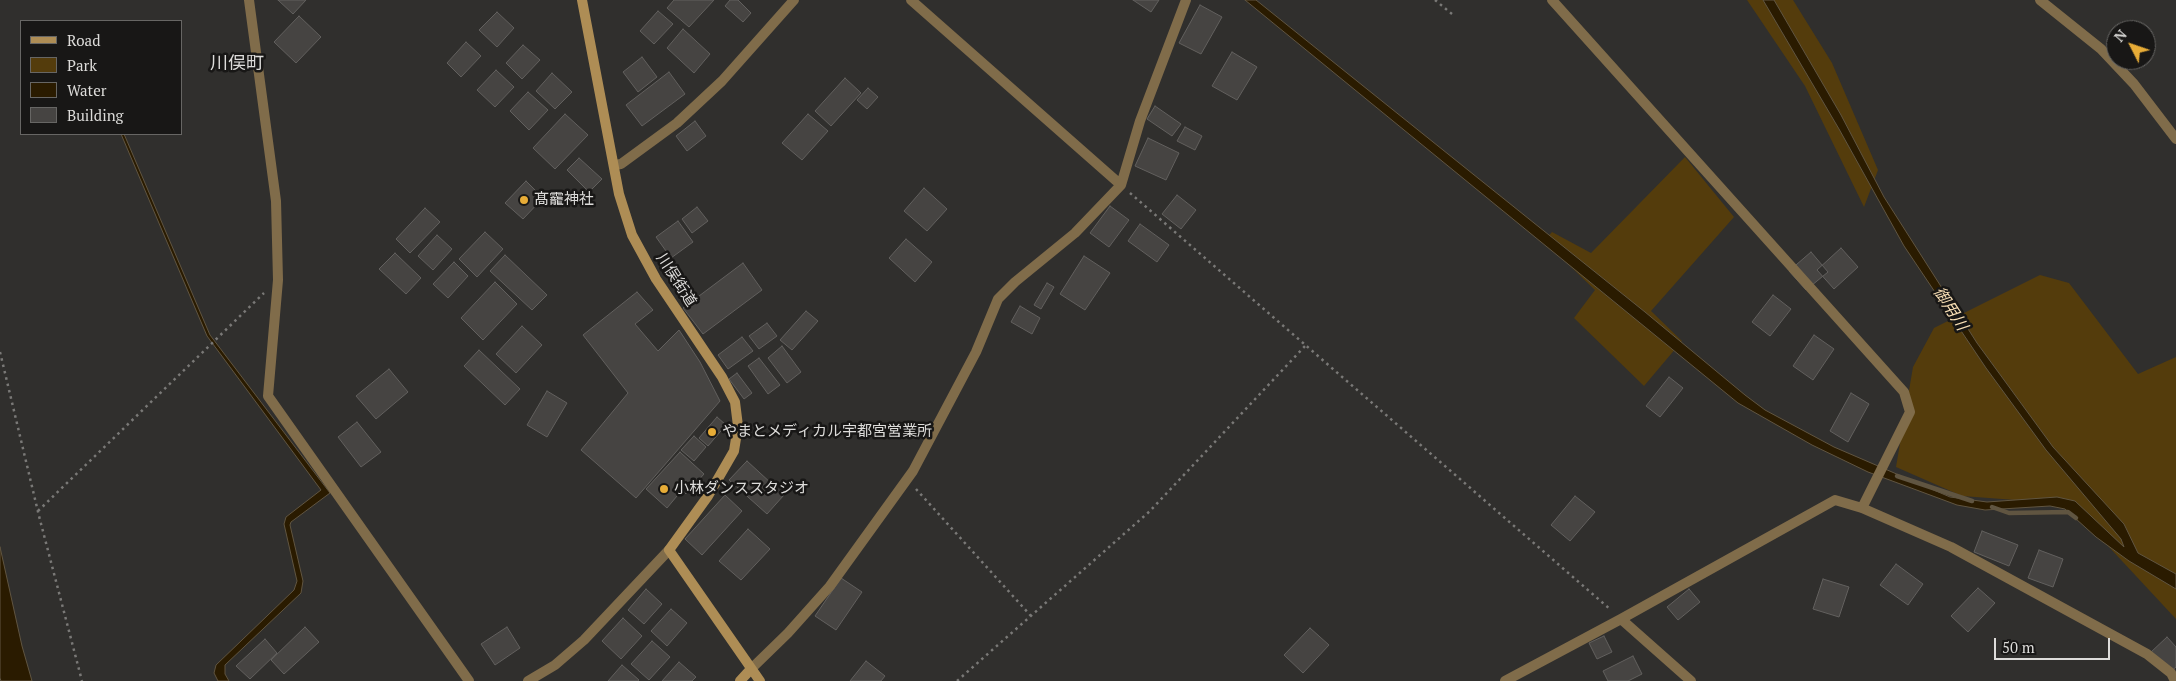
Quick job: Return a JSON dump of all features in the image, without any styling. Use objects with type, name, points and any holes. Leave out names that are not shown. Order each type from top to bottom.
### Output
[{"type":"main road","name":"川俣街道","points":[[582,0],[619,194],[632,235],[643,257],[722,377],[735,402],[738,426],[734,451],[712,489],[669,550]]},
{"type":"main road","points":[[669,550],[760,681]]},
{"type":"main road","points":[[740,681],[751,669]]},
{"type":"street","points":[[249,0],[276,201],[278,280],[268,396],[469,681]]},
{"type":"street","points":[[614,165],[621,164],[677,124],[722,81],[794,0]]},
{"type":"street","points":[[911,0],[1121,185]]},
{"type":"street","points":[[751,669],[788,633],[830,586],[907,480],[976,352],[998,299],[1015,282],[1075,233],[1121,185],[1140,121],[1186,0]]},
{"type":"street","points":[[1552,0],[1904,392],[1910,412],[1862,508]]},
{"type":"street","points":[[2040,0],[2101,49],[2134,84],[2176,139]]},
{"type":"street","points":[[1505,681],[1835,500],[1862,508],[1951,547],[2147,654],[2171,673],[2175,681]]},
{"type":"street","name":"川俣街道","points":[[528,681],[555,665],[584,640],[669,550]]},
{"type":"street","points":[[1621,619],[1692,681]]},
{"type":"path","points":[[1435,0],[1452,14]]},
{"type":"path","points":[[1121,185],[1621,619]]},
{"type":"path","points":[[38,511],[278,280]]},
{"type":"path","points":[[957,681],[1150,511],[1305,346]]},
{"type":"path","points":[[0,352],[38,511],[82,681]]},
{"type":"path","points":[[907,480],[1031,616]]},
{"type":"green space","points":[[1747,0],[1793,0],[1832,63],[1878,170],[1864,207],[1805,86]]},
{"type":"green space","points":[[1685,157],[1734,217],[1651,311],[1682,341],[1644,386],[1574,318],[1595,290],[1544,241],[1552,232],[1591,253]]},
{"type":"green space","points":[[2040,275],[2069,283],[2138,374],[2176,357],[2176,619],[2069,504],[1962,496],[1896,467],[1913,367],[1934,328]]},
{"type":"water","name":"御用川","points":[[1245,0],[1256,0],[1765,410],[1834,447],[1950,497],[1987,502],[2057,497],[2075,501],[2124,547],[2121,539],[2046,450],[1986,368],[1904,246],[1839,129],[1763,0],[1774,0],[1841,115],[1884,197],[1977,343],[2053,447],[2124,524],[2138,553],[2176,574],[2176,589],[2129,561],[2096,537],[2065,509],[2050,506],[1985,510],[1957,505],[1868,472],[1812,445],[1738,403]]},
{"type":"water","points":[[121,135],[124,135],[210,335],[330,493],[291,522],[290,525],[303,581],[301,593],[225,665],[225,674],[229,681],[218,681],[214,673],[216,665],[294,590],[297,581],[284,524],[286,517],[321,490],[207,336]]},
{"type":"water","points":[[0,547],[22,646],[32,681],[1,681],[0,678]]},
{"type":"building","points":[[278,0],[306,0],[293,14]]},
{"type":"building","points":[[674,0],[714,0],[689,27],[667,8]]},
{"type":"building","points":[[730,0],[738,0],[751,13],[743,22],[725,6]]},
{"type":"building","points":[[1133,0],[1159,0],[1151,12]]},
{"type":"building","points":[[1200,5],[1222,17],[1201,54],[1179,43]]},
{"type":"building","points":[[658,11],[673,24],[654,44],[640,31]]},
{"type":"building","points":[[497,12],[514,28],[497,47],[479,30]]},
{"type":"building","points":[[299,16],[321,37],[296,63],[274,42]]},
{"type":"building","points":[[683,29],[710,54],[694,73],[667,48]]},
{"type":"building","points":[[466,42],[481,56],[461,77],[447,63]]},
{"type":"building","points":[[523,45],[540,60],[522,79],[506,63]]},
{"type":"building","points":[[1232,52],[1257,67],[1237,100],[1212,86]]},
{"type":"building","points":[[642,57],[657,77],[638,92],[623,72]]},
{"type":"building","points":[[496,70],[514,87],[495,107],[477,90]]},
{"type":"building","points":[[669,72],[685,94],[642,126],[626,105]]},
{"type":"building","points":[[552,73],[572,92],[555,109],[536,91]]},
{"type":"building","points":[[845,78],[861,93],[831,126],[815,111]]},
{"type":"building","points":[[868,88],[878,97],[867,109],[857,100]]},
{"type":"building","points":[[528,92],[548,110],[529,130],[510,111]]},
{"type":"building","points":[[1155,106],[1181,124],[1172,136],[1147,119]]},
{"type":"building","points":[[565,114],[588,135],[555,169],[533,148]]},
{"type":"building","points":[[808,114],[828,131],[802,160],[782,143]]},
{"type":"building","points":[[695,121],[706,136],[687,151],[676,136]]},
{"type":"building","points":[[1185,127],[1202,136],[1195,150],[1177,141]]},
{"type":"building","points":[[1148,138],[1179,153],[1166,180],[1135,166]]},
{"type":"building","points":[[579,158],[602,179],[589,192],[567,170]]},
{"type":"building","name":"髙靇神社","points":[[526,181],[543,198],[523,219],[505,203]]},
{"type":"building","points":[[924,188],[947,209],[927,231],[904,211]]},
{"type":"building","points":[[1177,195],[1196,210],[1181,229],[1162,214]]},
{"type":"building","points":[[1110,206],[1129,220],[1109,247],[1090,233]]},
{"type":"building","points":[[697,207],[708,221],[692,233],[682,219]]},
{"type":"building","points":[[425,208],[440,222],[410,253],[396,239]]},
{"type":"building","points":[[678,221],[693,242],[671,258],[656,237]]},
{"type":"building","points":[[1140,224],[1169,245],[1157,262],[1128,241]]},
{"type":"building","points":[[485,232],[503,249],[477,277],[459,259]]},
{"type":"building","points":[[437,235],[452,249],[433,270],[418,256]]},
{"type":"building","points":[[906,239],[932,262],[915,282],[889,258]]},
{"type":"building","points":[[1841,248],[1858,267],[1834,289],[1817,270]]},
{"type":"building","points":[[1811,252],[1828,272],[1806,290],[1789,271]]},
{"type":"building","points":[[395,253],[421,278],[406,294],[379,269]]},
{"type":"building","points":[[505,255],[547,295],[532,310],[490,271]]},
{"type":"building","points":[[1084,256],[1110,273],[1085,310],[1060,294]]},
{"type":"building","points":[[454,262],[468,276],[448,298],[433,284]]},
{"type":"building","points":[[743,263],[762,290],[703,334],[683,308]]},
{"type":"building","points":[[495,282],[517,304],[483,340],[461,318]]},
{"type":"building","points":[[1047,283],[1054,287],[1041,309],[1034,305]]},
{"type":"building","points":[[637,292],[653,310],[635,324],[658,351],[679,330],[700,362],[720,401],[636,498],[581,450],[628,393],[583,335]]},
{"type":"building","points":[[1773,295],[1791,309],[1770,336],[1752,322]]},
{"type":"building","points":[[1020,306],[1040,318],[1032,334],[1011,322]]},
{"type":"building","points":[[806,311],[818,321],[792,350],[780,340]]},
{"type":"building","points":[[767,323],[777,336],[759,349],[749,336]]},
{"type":"building","points":[[522,326],[542,345],[516,373],[496,354]]},
{"type":"building","points":[[1814,335],[1834,349],[1813,380],[1793,366]]},
{"type":"building","points":[[742,337],[753,351],[728,369],[718,355]]},
{"type":"building","points":[[782,346],[801,372],[787,383],[768,358]]},
{"type":"building","points":[[479,350],[520,389],[505,405],[464,366]]},
{"type":"building","points":[[759,358],[780,385],[768,394],[748,366]]},
{"type":"building","points":[[389,369],[408,392],[376,419],[356,396]]},
{"type":"building","points":[[737,373],[752,393],[744,399],[729,379]]},
{"type":"building","points":[[1669,377],[1683,388],[1660,417],[1646,406]]},
{"type":"building","points":[[547,391],[567,403],[547,437],[527,425]]},
{"type":"building","points":[[1851,393],[1869,404],[1848,442],[1830,431]]},
{"type":"building","points":[[717,417],[726,425],[708,446],[699,438]]},
{"type":"building","points":[[357,422],[381,452],[361,467],[338,437]]},
{"type":"building","points":[[694,436],[706,447],[694,461],[681,450]]},
{"type":"building","points":[[680,452],[704,474],[686,494],[682,490],[667,508],[646,489]]},
{"type":"building","points":[[747,461],[784,495],[767,514],[729,480]]},
{"type":"building","points":[[725,495],[742,511],[702,555],[685,539]]},
{"type":"building","points":[[1575,496],[1595,512],[1570,541],[1551,525]]},
{"type":"building","points":[[748,529],[770,549],[741,580],[719,561]]},
{"type":"building","points":[[1982,531],[2018,545],[2009,566],[1974,552]]},
{"type":"building","points":[[2039,550],[2063,559],[2053,587],[2028,578]]},
{"type":"building","points":[[1896,564],[1923,584],[1908,605],[1880,585]]},
{"type":"building","points":[[841,578],[862,592],[836,630],[815,616]]},
{"type":"building","points":[[1823,579],[1849,587],[1839,617],[1813,609]]},
{"type":"building","points":[[1978,588],[1995,603],[1968,632],[1951,616]]},
{"type":"building","points":[[646,589],[662,604],[644,624],[628,610]]},
{"type":"building","points":[[1689,589],[1700,602],[1678,620],[1667,607]]},
{"type":"building","points":[[671,609],[687,623],[667,646],[651,631]]},
{"type":"building","points":[[623,618],[642,636],[621,659],[602,641]]},
{"type":"building","points":[[305,627],[319,642],[284,674],[271,660]]},
{"type":"building","points":[[507,627],[520,648],[495,665],[481,644]]},
{"type":"building","points":[[1310,628],[1329,645],[1303,673],[1284,655]]},
{"type":"building","points":[[1604,636],[1612,652],[1597,659],[1589,643]]},
{"type":"building","points":[[2167,637],[2176,647],[2176,667],[2169,673],[2150,653]]},
{"type":"building","points":[[265,639],[277,653],[250,679],[236,666]]},
{"type":"building","points":[[652,641],[670,657],[649,680],[631,664]]},
{"type":"building","points":[[1633,656],[1642,674],[1628,681],[1608,681],[1603,671]]},
{"type":"building","points":[[866,661],[885,676],[881,681],[850,681]]},
{"type":"building","points":[[679,662],[696,677],[692,681],[662,681]]},
{"type":"building","points":[[622,665],[639,680],[608,681]]},
{"type":"waterway","points":[[1897,476],[1972,501]]},
{"type":"waterway","points":[[1992,507],[2009,513],[2068,512],[2076,518]]},
{"type":"place","name":"髙靇神社","points":[[524,200]]},
{"type":"place","name":"やまとメディカル宇都宮営業所","points":[[712,432]]},
{"type":"place","name":"小林ダンススタジオ","points":[[664,489]]},
{"type":"district","name":"川俣町","points":[[237,64]]}]
